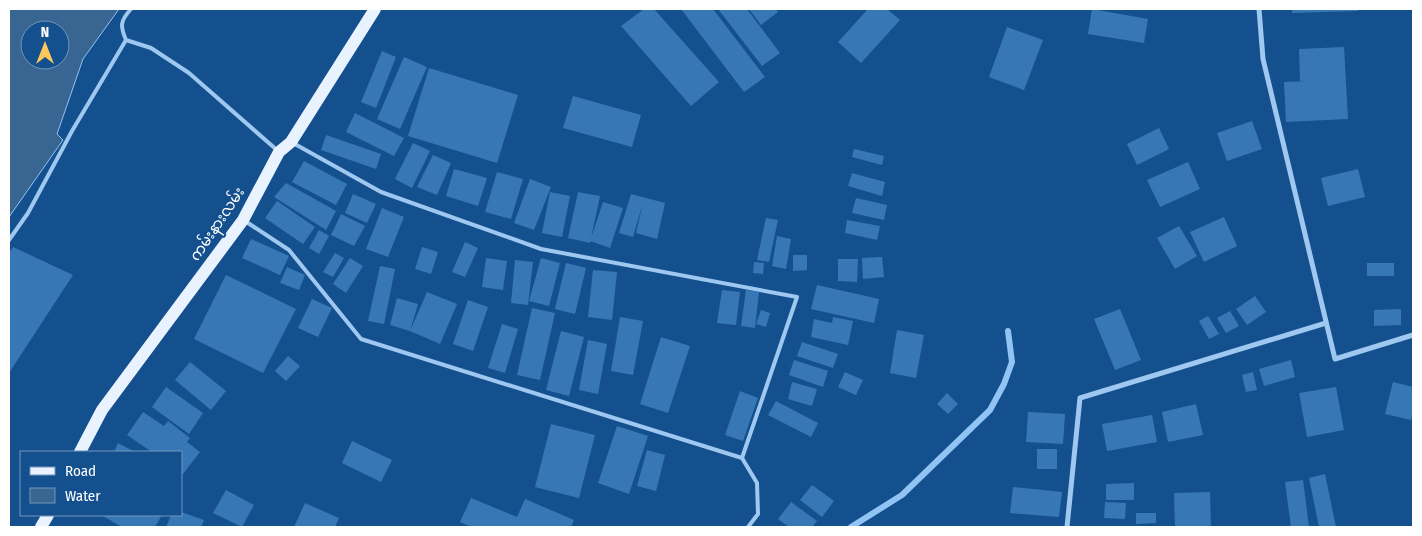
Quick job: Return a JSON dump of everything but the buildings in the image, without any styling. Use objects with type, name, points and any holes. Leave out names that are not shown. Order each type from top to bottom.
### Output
[{"type":"main road","name":"ကမ်းနားလမ်း","points":[[81,451],[102,410],[243,220],[279,152],[291,142],[375,9]]},
{"type":"main road","points":[[41,527],[47,516]]},
{"type":"street","points":[[1259,9],[1263,59],[1334,359],[1413,335]]},
{"type":"street","points":[[1067,527],[1080,398],[1326,323]]},
{"type":"lane","points":[[130,9],[122,19],[121,30],[126,40],[150,48],[189,73],[279,152]]},
{"type":"lane","points":[[9,240],[28,213],[72,131],[126,40]]},
{"type":"lane","points":[[291,142],[382,192],[541,249],[796,297],[742,458]]},
{"type":"lane","points":[[243,220],[289,250],[361,339],[742,458],[757,483],[758,514],[748,527]]},
{"type":"water","points":[[9,9],[119,9],[83,59],[57,134],[63,140],[9,217]]},
{"type":"waterway","points":[[851,527],[902,495],[990,410],[1004,384],[1012,362],[1008,331]]}]
